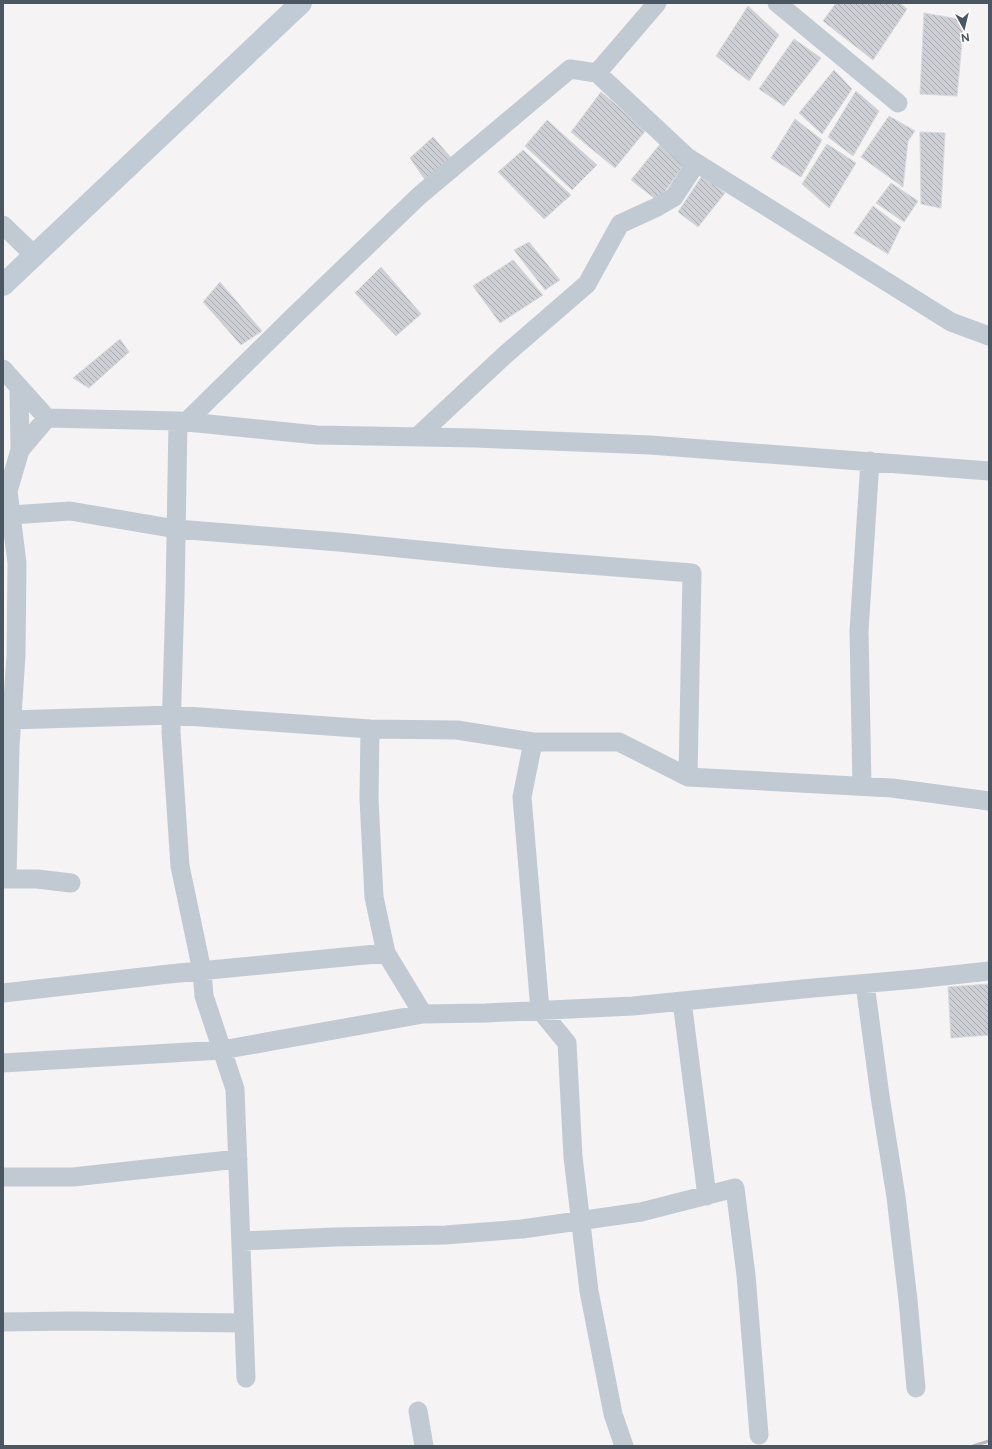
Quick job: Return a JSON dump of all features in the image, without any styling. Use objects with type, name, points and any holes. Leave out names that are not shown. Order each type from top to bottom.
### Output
[{"type":"main road","points":[[3,285],[301,3]]},
{"type":"street","points":[[596,73],[657,3]]},
{"type":"street","points":[[777,3],[898,103]]},
{"type":"street","points":[[246,1378],[235,1089],[204,996],[202,972],[180,866],[171,732],[176,529],[182,422],[419,196],[570,69],[596,73],[687,157],[951,322],[989,336]]},
{"type":"street","points":[[417,437],[506,354],[587,284],[620,224],[657,207],[674,197],[693,168],[687,157]]},
{"type":"street","points":[[3,225],[34,255]]},
{"type":"street","points":[[3,370],[47,418],[182,422],[317,435],[650,445],[989,471]]},
{"type":"street","points":[[19,387],[20,450],[8,491],[17,563],[16,655],[12,720],[6,770],[5,879],[37,879],[71,883]]},
{"type":"street","points":[[20,450],[47,418]]},
{"type":"street","points":[[862,786],[859,631],[870,461]]},
{"type":"street","points":[[11,515],[70,511],[176,529],[339,542],[500,558],[692,573],[688,777]]},
{"type":"street","points":[[12,720],[172,715],[370,730],[457,730],[532,742],[619,742],[688,777],[892,788],[989,801]]},
{"type":"street","points":[[370,730],[369,799],[374,897],[386,953],[423,1014]]},
{"type":"street","points":[[532,742],[522,798],[540,1010],[567,1043],[573,1157],[589,1291],[613,1414],[624,1446]]},
{"type":"street","points":[[3,993],[169,974],[386,953]]},
{"type":"street","points":[[3,1063],[222,1050],[423,1014],[486,1013],[633,1006],[989,971]]},
{"type":"street","points":[[865,984],[880,1096],[897,1205],[916,1388]]},
{"type":"street","points":[[682,1001],[707,1196]]},
{"type":"street","points":[[3,1177],[73,1177],[238,1160]]},
{"type":"street","points":[[241,1241],[445,1234],[522,1229],[641,1212],[735,1188],[746,1274],[759,1435]]},
{"type":"street","points":[[3,1322],[71,1321],[244,1323]]},
{"type":"street","points":[[418,1411],[424,1446]]},
{"type":"building","points":[[836,3],[900,3],[907,9],[873,60],[823,21]]},
{"type":"building","points":[[748,6],[779,35],[749,81],[716,56]]},
{"type":"building","points":[[924,13],[964,20],[957,96],[920,94]]},
{"type":"building","points":[[794,39],[821,58],[784,106],[759,89]]},
{"type":"building","points":[[834,70],[852,89],[822,134],[799,113]]},
{"type":"building","points":[[856,91],[879,111],[853,156],[828,137]]},
{"type":"building","points":[[601,92],[646,130],[615,168],[571,132]]},
{"type":"building","points":[[889,116],[915,131],[908,141],[903,187],[861,157]]},
{"type":"building","points":[[795,119],[822,140],[801,177],[771,158]]},
{"type":"building","points":[[547,120],[597,165],[572,190],[525,146]]},
{"type":"building","points":[[920,132],[945,133],[941,208],[921,204]]},
{"type":"building","points":[[433,137],[454,161],[428,184],[410,158]]},
{"type":"building","points":[[661,143],[684,163],[658,201],[631,180]]},
{"type":"building","points":[[827,144],[856,163],[829,208],[802,184]]},
{"type":"building","points":[[523,150],[571,195],[544,219],[498,172]]},
{"type":"building","points":[[702,176],[725,193],[698,227],[678,212]]},
{"type":"building","points":[[891,183],[918,201],[904,222],[876,203]]},
{"type":"building","points":[[873,206],[901,227],[888,254],[854,233]]},
{"type":"building","points":[[529,242],[560,280],[545,290],[514,250]]},
{"type":"building","points":[[513,260],[543,295],[500,323],[473,286]]},
{"type":"building","points":[[381,267],[421,314],[396,336],[355,293]]},
{"type":"building","points":[[220,282],[262,331],[241,345],[203,302]]},
{"type":"building","points":[[120,339],[129,352],[89,388],[73,378]]},
{"type":"building","points":[[989,984],[989,1035],[951,1038],[948,987]]},
{"type":"railway","points":[[973,1446],[989,1441]]}]
